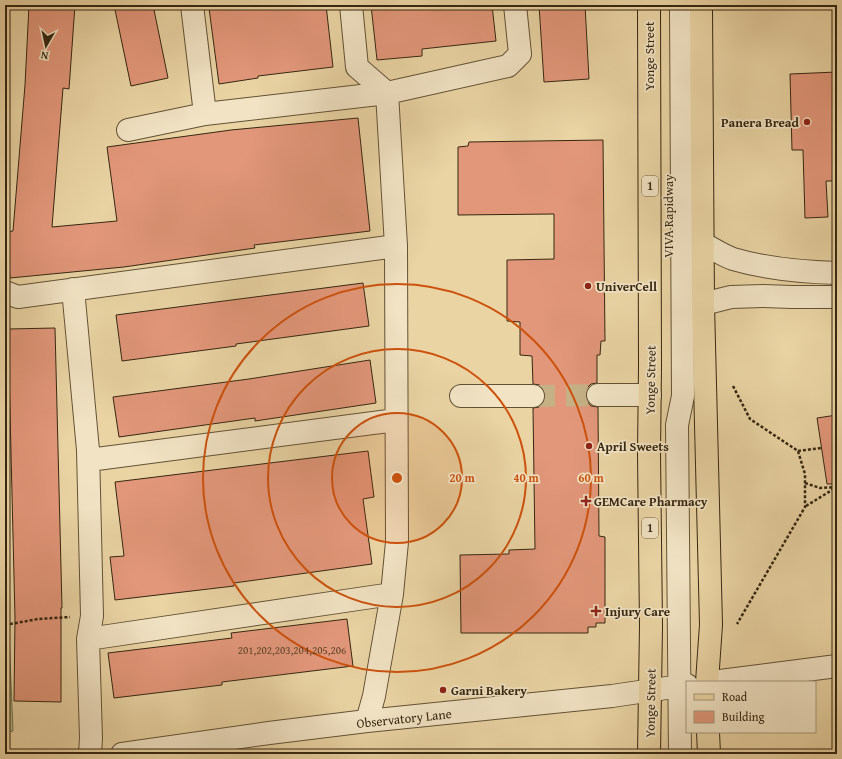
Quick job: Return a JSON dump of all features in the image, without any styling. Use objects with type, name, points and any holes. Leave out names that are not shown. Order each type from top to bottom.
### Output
[{"type":"main road","name":"Yonge Street","points":[[649,5],[649,453],[651,626],[649,754]]},
{"type":"main road","points":[[701,5],[702,243],[711,625],[707,681]]},
{"type":"main road","points":[[708,733],[709,754]]},
{"type":"street","points":[[192,5],[205,114]]},
{"type":"street","points":[[351,5],[357,66],[386,93],[396,246],[397,542],[392,594],[374,696],[367,721]]},
{"type":"street","points":[[128,130],[205,114],[386,93],[508,66],[520,54],[515,5]]},
{"type":"street","name":"VIVA Rapidway","points":[[666,5],[668,397],[677,425]]},
{"type":"street","name":"VIVA Rapidway","points":[[680,754],[683,686],[677,425],[683,396],[681,5]]},
{"type":"street","points":[[702,243],[731,258],[773,268],[837,273]]},
{"type":"street","points":[[5,292],[18,297],[396,246]]},
{"type":"street","points":[[73,289],[89,460],[92,616],[88,639],[91,738],[90,754]]},
{"type":"street","points":[[703,304],[731,297],[837,297]]},
{"type":"street","points":[[598,395],[650,395]]},
{"type":"street","points":[[461,396],[533,396]]},
{"type":"street","points":[[89,460],[396,420]]},
{"type":"street","points":[[88,639],[392,594]]},
{"type":"street","points":[[720,681],[837,666]]},
{"type":"street","name":"Observatory Lane","points":[[122,754],[269,732],[612,696],[683,686]]},
{"type":"path","points":[[733,386],[750,418],[798,450],[821,448]]},
{"type":"path","points":[[798,450],[805,474],[805,507]]},
{"type":"path","points":[[805,483],[820,488],[836,487]]},
{"type":"path","points":[[737,624],[805,507],[836,487]]},
{"type":"path","points":[[5,625],[38,619],[92,616]]},
{"type":"green space","points":[[5,540],[13,731],[5,733]]},
{"type":"building","points":[[29,5],[75,5],[69,89],[63,88],[52,227],[117,221],[107,147],[231,130],[358,118],[370,231],[254,245],[255,248],[124,267],[10,278],[6,232],[13,231],[25,85]]},
{"type":"building","points":[[114,5],[153,5],[168,78],[131,86]]},
{"type":"building","points":[[230,5],[326,5],[333,67],[258,76],[258,78],[219,84],[209,8]]},
{"type":"building","points":[[371,5],[492,5],[496,41],[422,49],[422,56],[377,60]]},
{"type":"building","points":[[539,5],[585,5],[589,79],[544,82]]},
{"type":"building","points":[[837,72],[837,181],[826,181],[828,217],[805,218],[803,150],[792,150],[790,74]]},
{"type":"building","points":[[603,140],[605,341],[601,341],[600,355],[597,355],[597,383],[591,384],[587,388],[586,395],[587,401],[591,406],[598,407],[599,536],[605,537],[605,623],[596,623],[596,627],[588,627],[588,633],[461,633],[460,555],[509,554],[509,550],[535,549],[533,408],[539,407],[544,403],[545,396],[544,390],[540,385],[533,384],[532,356],[520,355],[520,322],[507,321],[507,260],[554,259],[554,214],[458,215],[458,147],[468,146],[469,142]]},
{"type":"building","points":[[363,283],[369,326],[122,361],[116,315]]},
{"type":"building","points":[[55,328],[62,608],[61,702],[14,701],[15,618],[8,329]]},
{"type":"building","points":[[370,360],[376,403],[255,421],[255,418],[119,437],[113,397],[249,379]]},
{"type":"building","points":[[837,415],[837,484],[827,484],[817,418]]},
{"type":"building","points":[[368,451],[374,497],[363,499],[372,564],[234,583],[234,586],[115,600],[110,557],[124,556],[115,482]]},
{"type":"building","points":[[347,619],[353,666],[222,682],[222,685],[114,698],[108,653],[232,638],[231,633]]},
{"type":"tunnel","points":[[533,396],[598,395]]},
{"type":"place","name":"Panera Bread","points":[[807,122]]},
{"type":"place","name":"UniverCell","points":[[588,286]]},
{"type":"place","name":"April Sweets","points":[[589,446]]},
{"type":"place","name":"GEMCare Pharmacy","points":[[586,501]]},
{"type":"place","name":"Injury Care","points":[[596,611]]},
{"type":"place","name":"Garni Bakery","points":[[443,690]]}]
